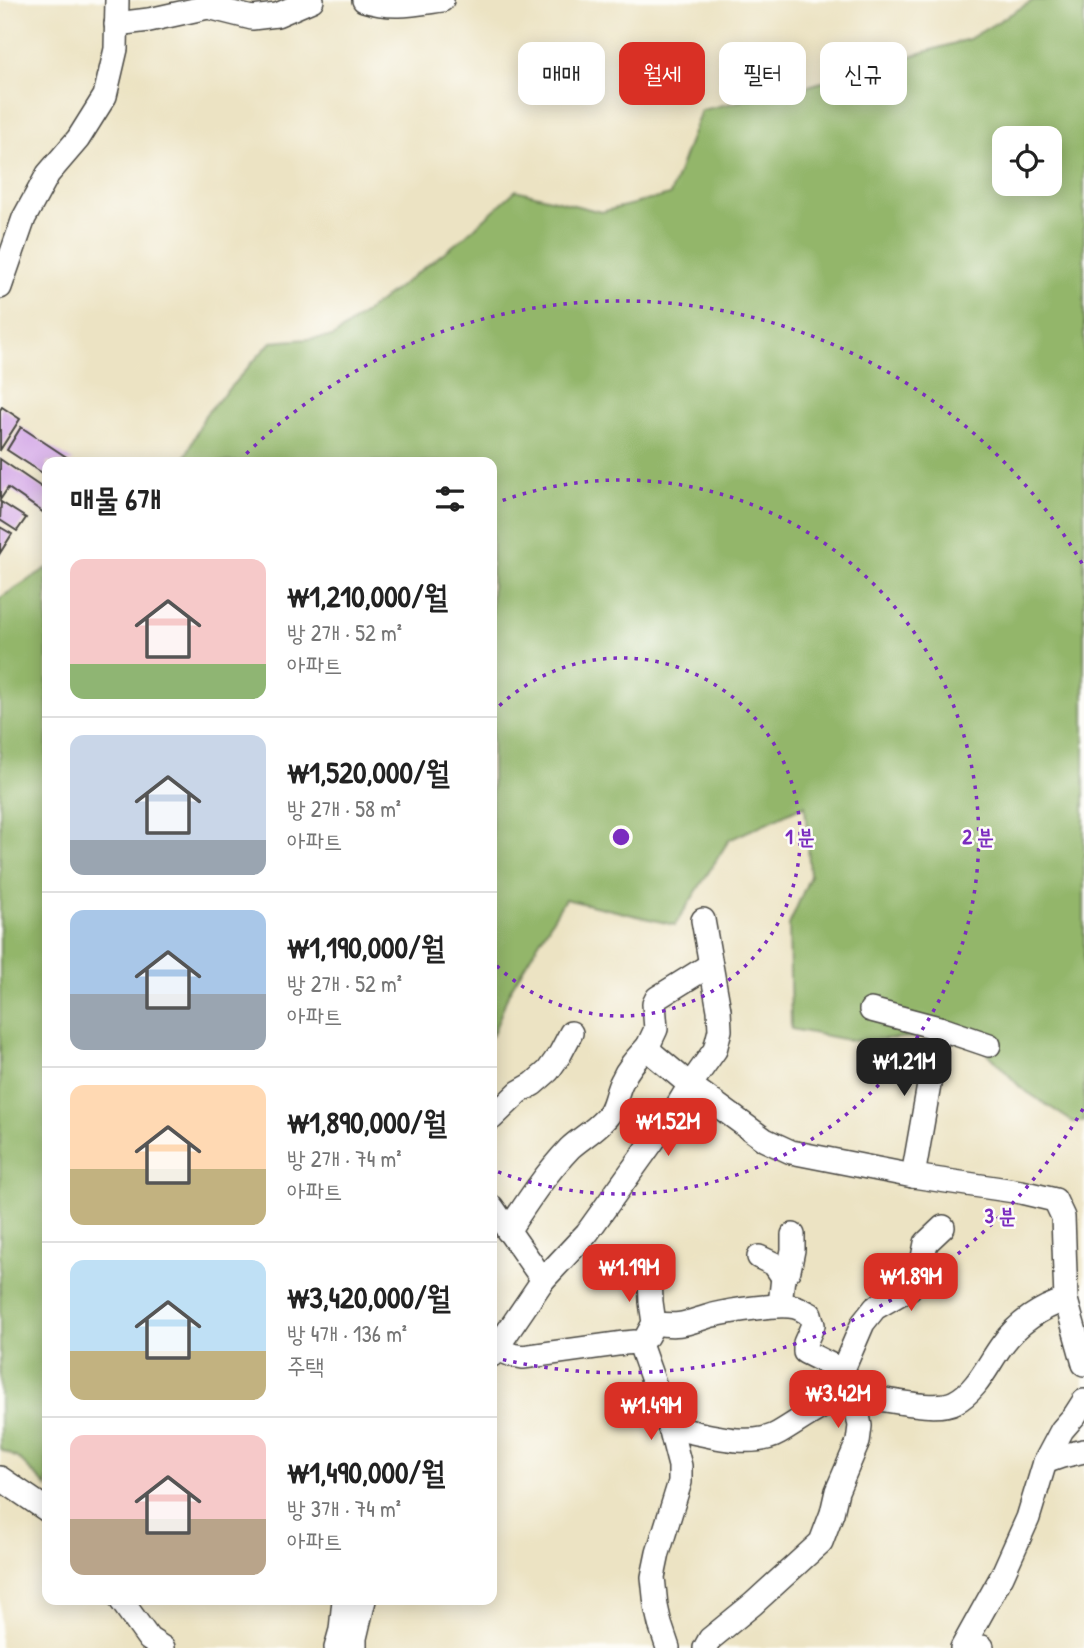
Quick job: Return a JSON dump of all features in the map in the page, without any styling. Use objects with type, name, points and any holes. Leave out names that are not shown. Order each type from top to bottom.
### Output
[{"type":"street","points":[[0,287],[23,218],[48,174],[78,139],[105,96],[116,49],[117,0]]},
{"type":"street","points":[[116,24],[208,7],[252,18],[277,15],[312,0]]},
{"type":"street","points":[[365,0],[392,6],[442,0]]},
{"type":"street","points":[[497,1349],[543,1280],[587,1233],[715,1050],[720,1030],[719,1010],[703,920]]},
{"type":"street","points":[[508,1231],[556,1164],[573,1145],[604,1120],[614,1106],[621,1083],[632,1064],[648,1046],[656,1029],[654,1004],[657,998],[710,965]]},
{"type":"street","points":[[871,1010],[989,1045]]},
{"type":"street","points":[[913,1175],[939,1028]]},
{"type":"street","points":[[497,1113],[519,1092],[548,1071],[571,1033]]},
{"type":"street","points":[[648,1046],[653,1054],[691,1085],[765,1140],[791,1152],[1055,1200],[1063,1217],[1066,1300],[1084,1364]]},
{"type":"street","points":[[497,1214],[543,1280]]},
{"type":"street","points":[[841,1374],[863,1323],[875,1308],[910,1288],[919,1277],[926,1243],[943,1227]]},
{"type":"street","points":[[780,1305],[783,1277],[789,1270],[793,1250],[793,1235]]},
{"type":"street","points":[[760,1257],[774,1264],[783,1277]]},
{"type":"street","points":[[640,1344],[654,1324],[650,1275]]},
{"type":"street","points":[[669,1427],[731,1439],[758,1440],[777,1434],[796,1421],[851,1396],[937,1406],[954,1403],[972,1388],[1021,1323],[1055,1303],[1066,1300]]},
{"type":"street","points":[[654,1324],[671,1326],[715,1315],[780,1305],[796,1307],[810,1314],[813,1325],[805,1343],[805,1352],[831,1365],[841,1374],[856,1405],[860,1426],[858,1442],[837,1491],[821,1542],[710,1639],[705,1648]]},
{"type":"street","points":[[497,1352],[523,1357],[624,1343],[640,1344]]},
{"type":"street","points":[[640,1344],[680,1466],[680,1482],[653,1577],[656,1606],[668,1648]]},
{"type":"street","points":[[975,1648],[1027,1518],[1045,1462],[1062,1430],[1084,1401]]},
{"type":"street","points":[[1045,1462],[1062,1455],[1084,1451]]},
{"type":"street","points":[[0,1478],[42,1507]]},
{"type":"street","points":[[125,1605],[149,1639],[163,1648]]},
{"type":"street","points":[[346,1605],[349,1645]]},
{"type":"street","points":[[349,1645],[362,1605]]},
{"type":"green space","points":[[1034,0],[1084,0],[1084,1122],[1073,1122],[1021,1088],[985,1050],[937,1036],[853,1041],[791,1029],[789,925],[810,876],[805,805],[729,840],[675,925],[565,899],[509,992],[497,1024],[497,457],[185,457],[205,415],[271,342],[333,337],[463,238],[516,190],[601,212],[670,195],[701,110],[724,105],[806,105],[806,87],[820,83],[820,105],[907,105],[907,57],[969,39]]},
{"type":"green space","points":[[42,571],[42,1482],[19,1459],[0,1449],[0,598]]},
{"type":"building","points":[[2,407],[20,419],[0,450],[0,410]]},
{"type":"building","points":[[21,427],[66,457],[42,457],[42,473],[7,450]]},
{"type":"building","points":[[0,459],[42,488],[42,512],[8,488],[0,500]]},
{"type":"building","points":[[1,502],[26,518],[17,531],[0,520]]},
{"type":"building","points":[[0,527],[12,534],[0,553]]}]
